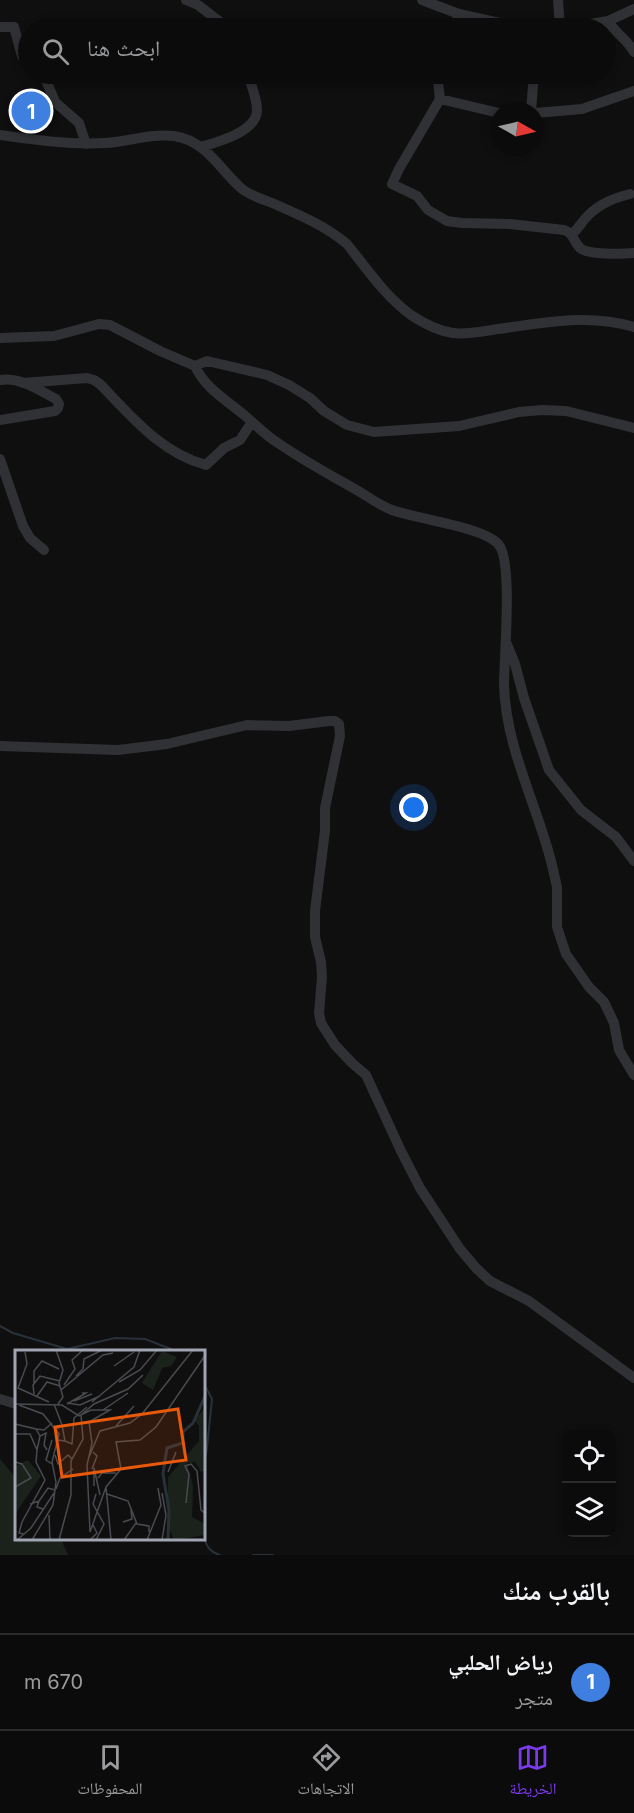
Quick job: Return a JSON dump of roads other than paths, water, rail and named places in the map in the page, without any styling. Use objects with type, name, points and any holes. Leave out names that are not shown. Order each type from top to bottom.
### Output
[{"type":"street","points":[[186,0],[198,5],[215,18]]},
{"type":"street","points":[[422,0],[459,15],[474,18]]},
{"type":"street","points":[[558,0],[559,18]]},
{"type":"street","points":[[614,18],[634,9]]},
{"type":"street","points":[[0,27],[14,27],[18,42]]},
{"type":"street","points":[[616,33],[627,41],[634,52]]},
{"type":"street","points":[[48,84],[55,102],[79,123],[86,144]]},
{"type":"street","points":[[201,147],[237,134],[253,121],[257,109],[251,84]]},
{"type":"street","points":[[438,84],[440,99],[392,184],[418,197],[428,210],[447,221],[568,231],[584,251],[634,253]]},
{"type":"street","points":[[532,102],[533,84]]},
{"type":"street","points":[[544,112],[582,109],[634,92]]},
{"type":"street","points":[[440,99],[490,111]]},
{"type":"street","points":[[0,135],[39,141],[86,144],[164,135],[181,137],[201,147],[244,190],[316,224],[341,239],[396,303],[437,329],[452,333],[470,333],[541,323],[589,320],[613,321],[634,327]]},
{"type":"street","points":[[572,234],[599,206],[616,197],[630,194]]},
{"type":"street","points":[[0,338],[54,336],[99,324],[110,325],[195,366],[200,377],[212,390],[276,442],[300,458],[390,509],[475,531],[490,537],[500,546],[505,564],[504,686],[509,732],[552,865],[557,887],[557,927],[566,954],[604,1002],[614,1023],[619,1050],[634,1075]]},
{"type":"street","points":[[195,366],[207,361],[267,375],[310,398],[324,411],[347,425],[374,432],[459,426],[519,412],[542,410],[566,411],[634,428]]},
{"type":"street","points":[[23,383],[79,378],[94,380],[163,445],[190,461],[206,465],[224,448],[240,440],[252,422]]},
{"type":"street","points":[[0,380],[10,379],[23,383],[56,399],[59,404],[55,411],[0,420]]},
{"type":"street","points":[[0,459],[26,533],[44,550]]},
{"type":"street","points":[[506,641],[516,664],[524,698],[549,770],[581,810],[616,837],[634,861]]},
{"type":"street","points":[[0,746],[118,750],[167,744],[247,724],[289,726],[335,721],[339,724],[340,736],[325,808],[325,831],[315,911],[315,937],[322,977],[319,1013],[321,1023],[335,1045],[366,1075],[420,1188],[472,1263],[490,1281],[529,1301],[634,1378]]},
{"type":"street","points":[[0,1399],[15,1404]]},
{"type":"waterway","points":[[0,1326],[13,1333],[67,1349],[115,1338],[145,1339],[172,1350]]},
{"type":"waterway","points":[[206,1388],[212,1399],[206,1453]]},
{"type":"waterway","points":[[205,1540],[209,1549],[220,1555]]},
{"type":"waterway","points":[[253,1555],[273,1555]]},
{"type":"place","name":"رياض الحلبي","points":[[31,111]]}]
